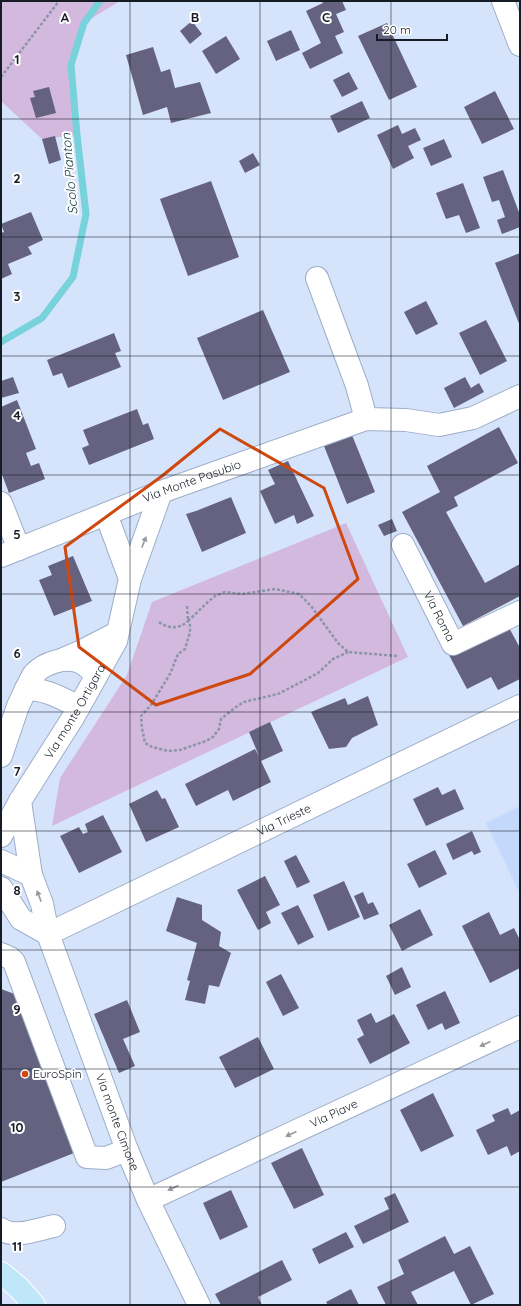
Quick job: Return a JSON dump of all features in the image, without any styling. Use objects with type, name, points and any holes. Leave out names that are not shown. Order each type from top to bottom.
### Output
[{"type":"main road","points":[[1,1273],[18,1287],[34,1305]]},
{"type":"street","points":[[503,1],[520,45]]},
{"type":"street","points":[[317,278],[357,386],[366,419]]},
{"type":"street","name":"Via Monte Pasubio","points":[[1,503],[10,553],[161,492],[366,419],[406,420],[439,425],[473,418],[520,396]]},
{"type":"street","name":"Via monte Ortigara","points":[[1,836],[20,801],[79,707],[116,641],[130,578],[161,492]]},
{"type":"street","points":[[106,514],[130,578]]},
{"type":"street","name":"Via Roma","points":[[403,545],[453,644],[520,612]]},
{"type":"street","points":[[1,756],[18,706],[30,689],[34,675],[43,668],[82,651],[117,633]]},
{"type":"street","points":[[61,660],[71,660],[81,663],[96,675]]},
{"type":"street","points":[[30,689],[40,689],[54,694],[79,707]]},
{"type":"street","points":[[30,689],[48,702],[58,718],[63,733]]},
{"type":"street","name":"Via Trieste","points":[[48,934],[520,706]]},
{"type":"street","name":"Via monte Cimone","points":[[20,801],[31,875],[42,904],[48,934],[127,1150],[148,1200],[199,1305]]},
{"type":"street","points":[[1,861],[31,875]]},
{"type":"street","points":[[1,888],[11,918],[48,934]]},
{"type":"street","points":[[1,954],[10,958],[14,962],[87,1158],[106,1158],[127,1150]]},
{"type":"street","name":"Via Piave","points":[[148,1200],[520,1027]]},
{"type":"street","points":[[1,1229],[3,1231],[17,1234],[54,1226]]},
{"type":"path","points":[[1,77],[59,1]]},
{"type":"path","points":[[159,622],[168,627],[183,626],[215,596],[225,592],[242,594],[275,589],[299,594],[312,606],[338,643],[348,652]]},
{"type":"path","points":[[187,606],[190,632],[185,649],[178,654],[170,674],[151,705],[142,716],[142,728],[145,743],[152,747],[168,751],[180,750],[206,741],[213,737],[219,729],[221,719],[236,707],[244,702],[278,694],[318,673],[333,659],[348,652],[398,656]]},
{"type":"highlighted area","points":[[220,429],[324,488],[358,579],[250,674],[156,705],[79,647],[65,547],[162,476]]},
{"type":"shaded area","points":[[1,1],[120,1],[84,23],[71,65],[77,135],[42,139],[1,101]]},
{"type":"shaded area","points":[[346,523],[408,657],[52,826],[60,778],[127,675],[152,602]]},
{"type":"shaded area","points":[[520,806],[520,894],[486,823]]},
{"type":"building","points":[[321,1],[342,1],[346,10],[336,14],[344,32],[335,36],[343,53],[310,69],[302,53],[321,43],[306,11],[323,3]]},
{"type":"building","points":[[192,21],[202,34],[190,44],[180,31]]},
{"type":"building","points":[[387,23],[417,87],[389,100],[358,36]]},
{"type":"building","points":[[291,30],[300,50],[276,61],[267,41]]},
{"type":"building","points":[[226,36],[240,59],[216,74],[202,51]]},
{"type":"building","points":[[153,47],[161,72],[170,69],[175,88],[200,82],[211,113],[171,123],[167,107],[143,115],[126,55]]},
{"type":"building","points":[[349,72],[358,89],[342,97],[333,80]]},
{"type":"building","points":[[49,87],[56,113],[36,118],[30,98],[35,97],[33,91]]},
{"type":"building","points":[[495,91],[514,129],[482,144],[464,107]]},
{"type":"building","points":[[362,101],[370,118],[338,133],[330,116]]},
{"type":"building","points":[[398,125],[402,134],[415,128],[421,140],[408,146],[414,158],[393,169],[377,135]]},
{"type":"building","points":[[55,136],[61,160],[49,164],[42,139]]},
{"type":"building","points":[[444,139],[452,157],[431,166],[423,148]]},
{"type":"building","points":[[253,153],[260,165],[245,173],[239,161]]},
{"type":"building","points":[[503,170],[520,215],[520,227],[502,234],[497,220],[505,217],[499,200],[492,202],[483,177]]},
{"type":"building","points":[[211,181],[239,257],[188,276],[160,199]]},
{"type":"building","points":[[463,183],[480,228],[466,233],[459,215],[446,219],[436,193]]},
{"type":"building","points":[[31,212],[43,240],[28,247],[32,254],[8,264],[12,274],[1,279],[1,233],[4,232],[1,224]]},
{"type":"building","points":[[520,253],[520,326],[495,263]]},
{"type":"building","points":[[426,301],[438,324],[416,335],[404,312]]},
{"type":"building","points":[[263,310],[290,372],[223,400],[197,338]]},
{"type":"building","points":[[486,320],[507,361],[480,375],[459,333]]},
{"type":"building","points":[[114,333],[121,351],[115,353],[121,367],[68,388],[62,373],[53,376],[47,360]]},
{"type":"building","points":[[13,377],[19,393],[1,398],[1,381]]},
{"type":"building","points":[[465,377],[471,388],[479,383],[484,392],[454,408],[444,388]]},
{"type":"building","points":[[17,400],[36,449],[26,453],[31,466],[39,463],[45,479],[9,493],[1,472],[1,407]]},
{"type":"building","points":[[137,409],[143,425],[148,423],[154,439],[89,465],[82,448],[89,445],[83,430]]},
{"type":"building","points":[[499,427],[518,463],[454,497],[458,506],[446,512],[485,583],[520,564],[520,596],[463,626],[402,512],[440,492],[427,466]]},
{"type":"building","points":[[352,435],[375,492],[347,504],[324,446]]},
{"type":"building","points":[[288,461],[314,516],[297,524],[294,515],[275,524],[260,491],[275,484],[268,470]]},
{"type":"building","points":[[231,497],[246,533],[202,552],[186,514]]},
{"type":"building","points":[[392,519],[397,531],[384,536],[378,525]]},
{"type":"building","points":[[73,556],[92,601],[54,616],[39,580],[52,575],[48,566]]},
{"type":"building","points":[[507,624],[520,648],[520,679],[498,690],[491,677],[467,689],[449,655]]},
{"type":"building","points":[[368,696],[378,725],[352,738],[346,747],[329,749],[311,712],[345,698],[348,705]]},
{"type":"building","points":[[270,722],[283,751],[261,761],[271,782],[233,801],[228,790],[196,806],[185,784],[255,749],[259,756],[249,732]]},
{"type":"building","points":[[438,787],[442,795],[455,789],[464,809],[426,826],[413,799]]},
{"type":"building","points":[[157,790],[162,799],[165,798],[179,827],[146,842],[129,804]]},
{"type":"building","points":[[103,815],[122,852],[79,873],[60,836],[79,827],[83,834],[88,832],[85,824]]},
{"type":"building","points":[[472,831],[481,852],[474,855],[472,851],[453,860],[446,844]]},
{"type":"building","points":[[435,850],[447,874],[419,888],[407,864]]},
{"type":"building","points":[[296,855],[310,882],[297,888],[284,861]]},
{"type":"building","points":[[265,876],[280,905],[266,912],[271,923],[258,930],[237,890]]},
{"type":"building","points":[[344,881],[360,917],[328,931],[313,895]]},
{"type":"building","points":[[363,892],[368,904],[373,902],[379,914],[364,920],[354,896]]},
{"type":"building","points":[[177,897],[202,905],[202,920],[221,932],[219,946],[231,953],[219,987],[209,985],[205,1004],[185,1000],[190,981],[187,980],[197,943],[166,931]]},
{"type":"building","points":[[298,905],[314,937],[298,945],[281,913]]},
{"type":"building","points":[[420,909],[433,935],[402,951],[389,925]]},
{"type":"building","points":[[489,912],[500,935],[514,928],[520,940],[520,968],[490,983],[462,926]]},
{"type":"building","points":[[402,967],[411,987],[395,995],[386,976]]},
{"type":"building","points":[[281,974],[299,1008],[283,1016],[266,982]]},
{"type":"building","name":"EuroSpin","points":[[1,989],[20,996],[79,1151],[1,1182]]},
{"type":"building","points":[[445,991],[460,1023],[445,1030],[442,1023],[428,1030],[416,1005]]},
{"type":"building","points":[[127,1000],[140,1032],[123,1039],[135,1066],[119,1073],[94,1014]]},
{"type":"building","points":[[371,1013],[376,1023],[394,1014],[410,1043],[370,1064],[357,1039],[364,1035],[357,1020]]},
{"type":"building","points":[[258,1037],[274,1069],[235,1088],[219,1057]]},
{"type":"building","points":[[433,1093],[454,1136],[421,1152],[400,1110]]},
{"type":"building","points":[[508,1108],[511,1115],[520,1110],[520,1151],[511,1156],[507,1146],[488,1155],[476,1130],[495,1121],[492,1115]]},
{"type":"building","points":[[302,1148],[324,1195],[294,1209],[271,1163]]},
{"type":"building","points":[[231,1190],[248,1227],[220,1240],[203,1203]]},
{"type":"building","points":[[395,1193],[409,1222],[363,1244],[354,1226],[389,1209],[384,1198]]},
{"type":"building","points":[[346,1232],[354,1247],[319,1264],[312,1249]]},
{"type":"building","points":[[445,1236],[454,1254],[470,1246],[494,1294],[471,1305],[454,1271],[411,1292],[418,1305],[386,1305],[377,1287],[404,1274],[398,1260]]},
{"type":"building","points":[[282,1260],[292,1280],[258,1297],[262,1305],[221,1305],[215,1294]]},
{"type":"building","points":[[351,1289],[359,1305],[328,1305],[326,1302]]},
{"type":"waterway","name":"Scolo Pianton","points":[[1,342],[42,318],[73,277],[86,214],[71,65],[84,23],[100,1]]},
{"type":"place","name":"EuroSpin","points":[[25,1074]]}]
